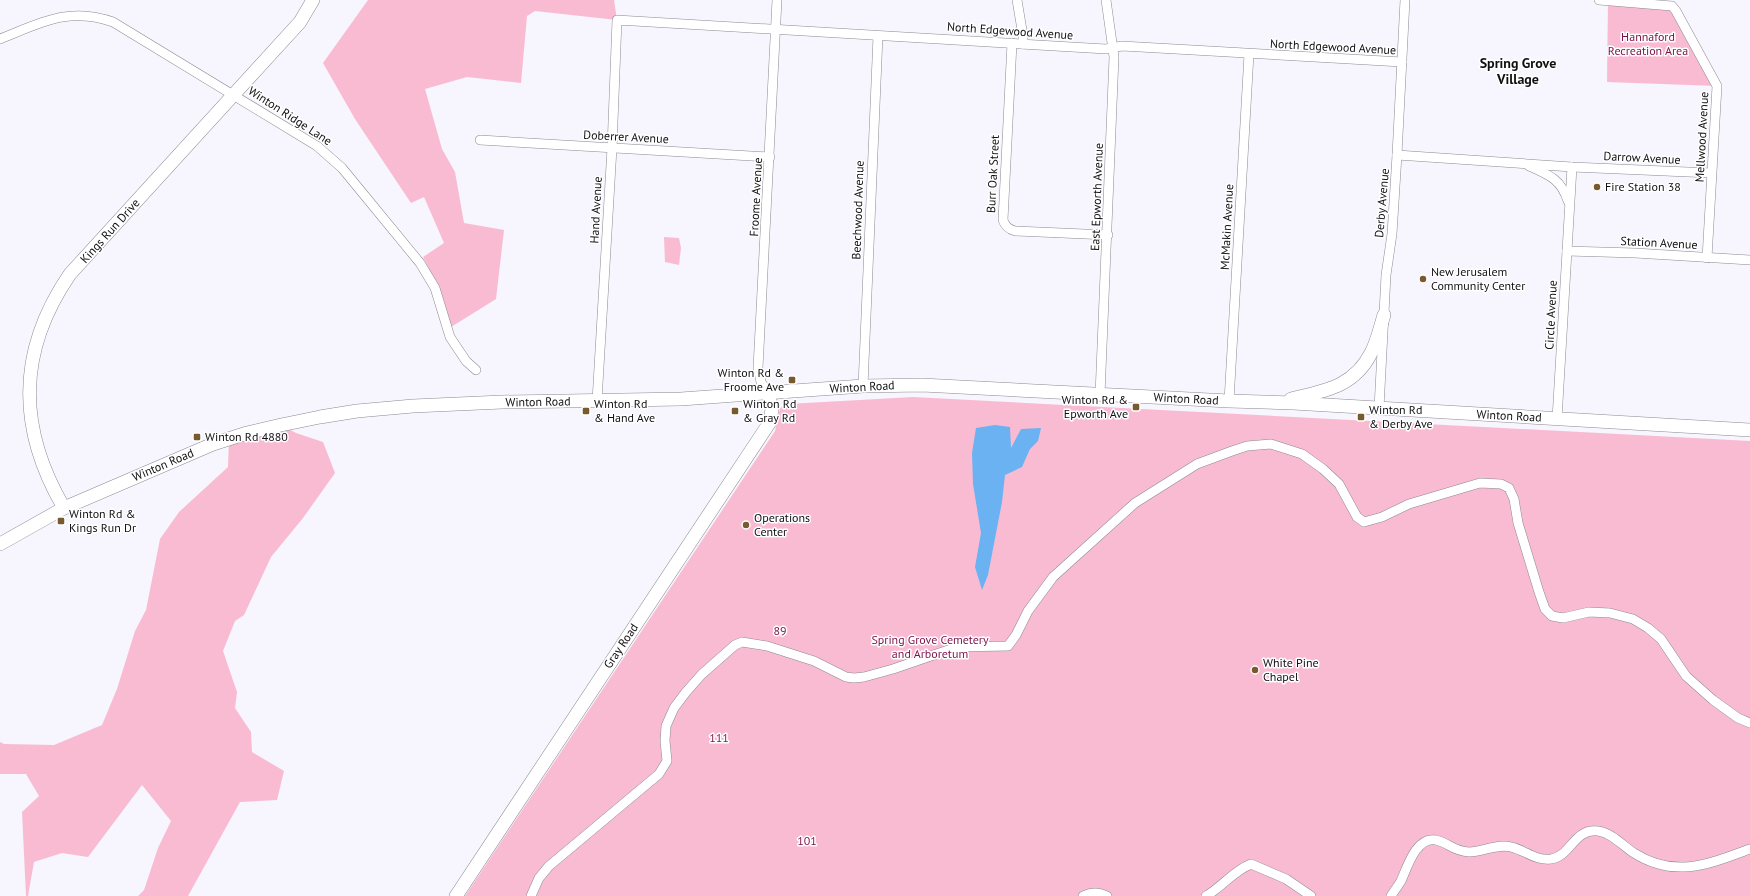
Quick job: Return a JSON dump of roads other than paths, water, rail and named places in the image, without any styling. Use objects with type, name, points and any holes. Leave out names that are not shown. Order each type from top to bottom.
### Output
[{"type":"main road","name":"Kings Run Drive","points":[[64,508],[42,465],[33,433],[30,412],[30,377],[32,360],[44,320],[60,289],[70,274],[300,22],[314,0]]},
{"type":"main road","points":[[1277,403],[1338,386],[1349,380],[1358,372],[1372,352],[1384,316]]},
{"type":"main road","name":"Winton Road","points":[[0,544],[64,508],[213,444],[247,433],[320,417],[357,411],[413,406],[681,399],[863,386],[922,385],[1229,402],[1379,408],[1750,430]]},
{"type":"main road","name":"Gray Road","points":[[456,896],[770,422],[772,409],[768,393]]},
{"type":"street","name":"Froome Avenue","points":[[768,393],[761,382],[758,368],[777,0]]},
{"type":"street","points":[[1017,0],[1023,44]]},
{"type":"street","name":"East Epworth Avenue","points":[[1100,394],[1108,235],[1114,48],[1106,0]]},
{"type":"street","name":"Derby Avenue","points":[[1379,408],[1386,276],[1392,234],[1405,0]]},
{"type":"street","name":"Mellwood Avenue","points":[[1599,0],[1666,4],[1672,6],[1717,86],[1707,258]]},
{"type":"street","name":"Winton Ridge Lane","points":[[0,39],[60,16],[81,14],[103,18],[113,22],[234,94],[318,146],[342,168],[428,275],[440,302],[450,337],[466,361],[476,370]]},
{"type":"street","name":"North Edgewood Avenue","points":[[617,20],[1106,49],[1122,46],[1402,62]]},
{"type":"street","name":"Hand Avenue","points":[[597,400],[612,148],[617,20]]},
{"type":"street","name":"Beechwood Avenue","points":[[863,386],[878,36]]},
{"type":"street","name":"Burr Oak Street","points":[[1012,43],[1003,220],[1007,228],[1015,231],[1108,235]]},
{"type":"street","name":"McMakin Avenue","points":[[1229,402],[1249,54]]},
{"type":"street","name":"Doberrer Avenue","points":[[480,140],[770,157]]},
{"type":"street","name":"Circle Avenue","points":[[1397,155],[1572,167],[1557,419]]},
{"type":"street","name":"Circle Avenue","points":[[1522,163],[1547,174],[1557,181],[1564,190],[1568,200],[1570,212]]},
{"type":"street","name":"Darrow Avenue","points":[[1572,167],[1711,173]]},
{"type":"street","name":"Station Avenue","points":[[1567,251],[1750,260]]},
{"type":"street","points":[[531,896],[539,878],[549,866],[659,774],[667,761],[665,741],[666,726],[674,708],[702,674],[735,645],[742,642],[749,642],[767,646],[814,661],[846,677],[854,678],[864,677],[893,669],[956,647],[1008,646],[1016,635],[1028,611],[1053,577],[1135,503],[1197,464],[1246,446],[1271,444],[1302,454],[1323,469],[1339,484],[1357,517],[1364,522],[1382,517],[1409,504],[1480,483],[1501,484],[1509,488],[1514,499],[1518,523],[1539,592],[1545,608],[1552,616],[1563,618],[1588,612],[1610,614],[1633,619],[1648,628],[1661,639],[1686,676],[1738,718],[1750,723]]},
{"type":"street","points":[[1391,896],[1400,882],[1410,858],[1423,842],[1431,840],[1437,840],[1456,850],[1470,852],[1509,846],[1532,857],[1552,859],[1559,856],[1578,837],[1589,831],[1600,832],[1613,837],[1640,857],[1669,867],[1695,867],[1706,865],[1750,849]]},
{"type":"street","points":[[1206,896],[1236,871],[1251,864],[1286,879],[1311,896]]},
{"type":"street","points":[[1083,896],[1088,893],[1098,892],[1107,896]]},
{"type":"water","points":[[995,425],[1010,427],[1011,448],[1021,429],[1041,428],[1038,441],[1030,449],[1022,467],[1005,475],[1002,502],[988,575],[982,590],[975,567],[981,533],[973,484],[972,453],[976,428]]},
{"type":"place","name":"Fire Station 38","points":[[1597,187]]},
{"type":"place","name":"New Jerusalem Community Center","points":[[1423,279]]},
{"type":"place","name":"Winton Rd & Froome Ave","points":[[792,380]]},
{"type":"place","name":"Winton Rd & Epworth Ave","points":[[1136,407]]},
{"type":"place","name":"Winton Rd & Hand Ave","points":[[586,411]]},
{"type":"place","name":"Winton Rd & Gray Rd","points":[[735,411]]},
{"type":"place","name":"Winton Rd & Derby Ave","points":[[1361,417]]},
{"type":"place","name":"Winton Rd 4880","points":[[197,437]]},
{"type":"place","name":"Winton Rd & Kings Run Dr","points":[[61,521]]},
{"type":"place","name":"Operations Center","points":[[746,525]]},
{"type":"place","name":"White Pine Chapel","points":[[1255,670]]},
{"type":"district","name":"Spring Grove Village","points":[[1518,72]]},
{"type":"park label","name":"Hannaford Recreation Area","points":[[1648,44]]},
{"type":"park label","name":"89","points":[[780,631]]},
{"type":"park label","name":"Spring Grove Cemetery and Arboretum","points":[[930,647]]},
{"type":"park label","name":"111","points":[[719,738]]},
{"type":"park label","name":"101","points":[[807,841]]}]
